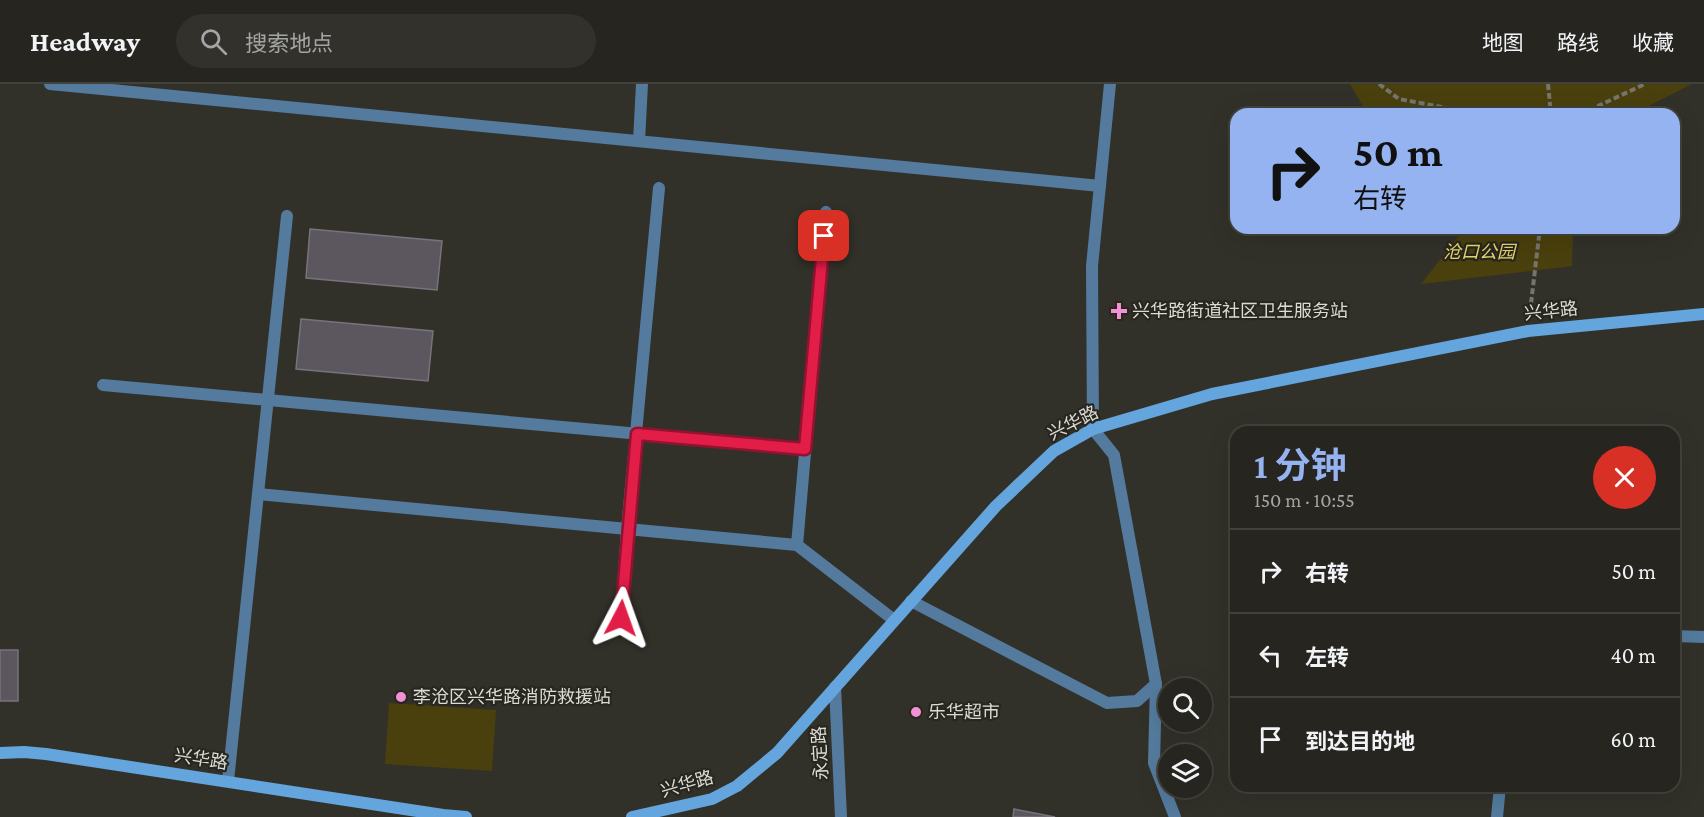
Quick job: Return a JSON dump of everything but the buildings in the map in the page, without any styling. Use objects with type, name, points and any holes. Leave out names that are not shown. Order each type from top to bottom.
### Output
[{"type":"street","points":[[50,84],[1100,186]]},
{"type":"street","points":[[639,141],[642,84]]},
{"type":"street","points":[[1110,84],[1092,266],[1093,429],[1114,455],[1156,684],[1154,763],[1175,817]]},
{"type":"street","points":[[621,618],[627,529],[659,188]]},
{"type":"street","points":[[797,545],[826,212]]},
{"type":"street","points":[[228,781],[287,216]]},
{"type":"street","name":"兴华路","points":[[632,817],[712,799],[737,786],[777,753],[996,506],[1054,451],[1093,429],[1212,394],[1528,331],[1704,314]]},
{"type":"street","points":[[104,385],[805,449]]},
{"type":"street","points":[[258,494],[797,545],[894,620]]},
{"type":"street","points":[[911,601],[1107,703],[1137,701],[1156,684]]},
{"type":"street","points":[[1680,636],[1704,637]]},
{"type":"street","name":"永定路","points":[[835,687],[841,817]]},
{"type":"street","name":"兴华路","points":[[0,753],[46,754],[445,816],[466,817]]},
{"type":"street","points":[[1497,817],[1499,792]]},
{"type":"path","points":[[1379,84],[1399,99],[1447,108]]},
{"type":"path","points":[[1548,84],[1550,108]]},
{"type":"path","points":[[1594,108],[1645,84]]},
{"type":"path","points":[[1528,331],[1539,234]]},
{"type":"green space","points":[[1350,84],[1692,84],[1645,108],[1364,108]]},
{"type":"green space","name":"沧口公园","points":[[1460,234],[1573,234],[1572,266],[1421,284]]},
{"type":"green space","points":[[389,703],[496,710],[492,771],[385,764]]},
{"type":"place","name":"兴华路街道社区卫生服务站","points":[[1119,311]]},
{"type":"place","name":"李沧区兴华路消防救援站","points":[[401,697]]},
{"type":"place","name":"乐华超市","points":[[916,712]]},
{"type":"route","points":[[621,618],[637,434],[805,449],[824,236]]}]
